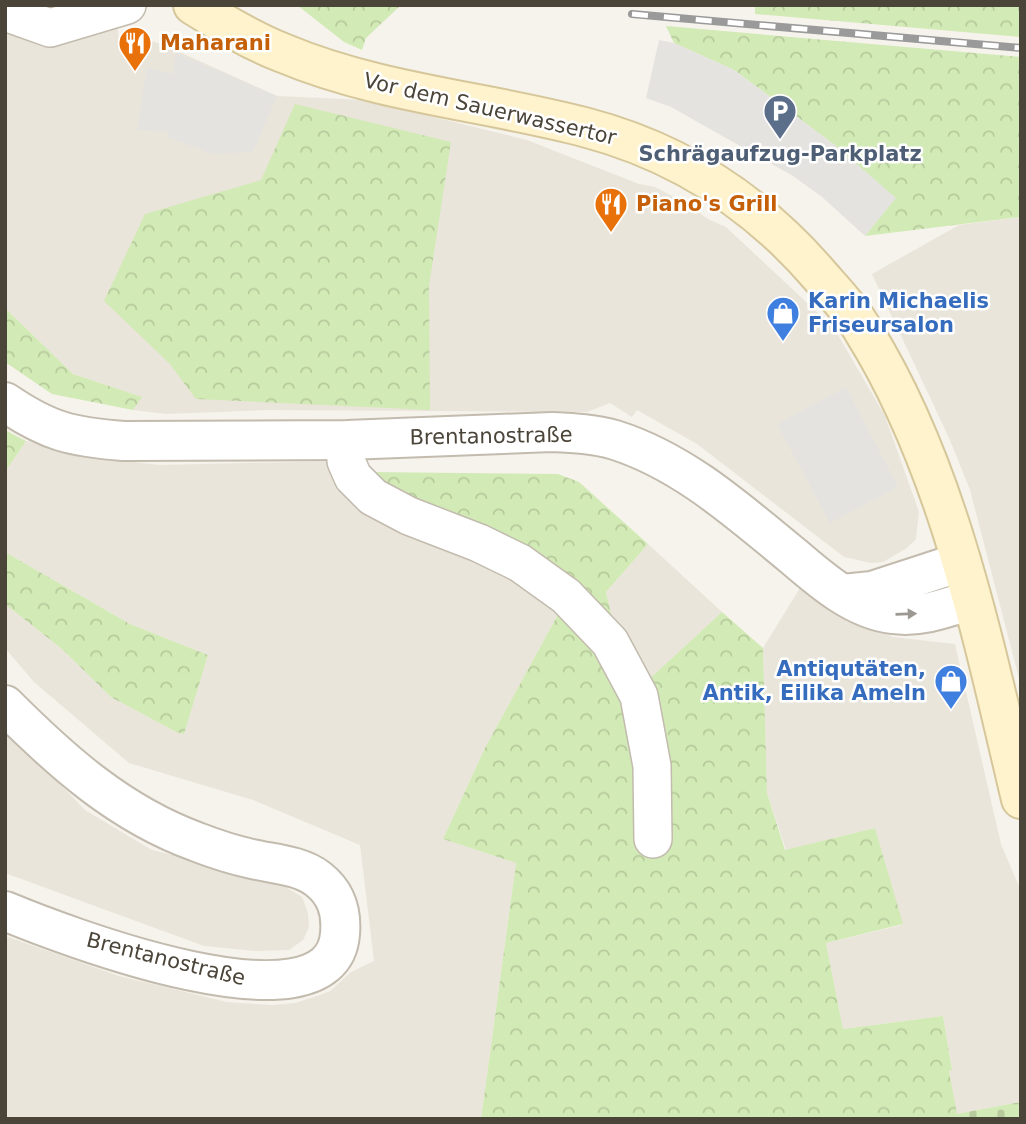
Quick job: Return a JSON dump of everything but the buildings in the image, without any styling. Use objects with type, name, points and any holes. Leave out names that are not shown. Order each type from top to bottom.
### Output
[{"type":"main road","name":"Vor dem Sauerwassertor","points":[[194,5],[268,47],[308,63],[349,75],[587,128],[671,159],[737,196],[801,252],[864,330],[905,409],[938,491],[961,562],[1021,799]]},
{"type":"street","points":[[5,12],[50,28],[127,5]]},
{"type":"street","name":"Brentanostraße","points":[[5,402],[52,430],[88,438],[189,442],[347,440],[552,432],[582,433],[614,439],[653,454],[716,493],[820,578],[867,607],[894,615],[926,613],[971,600]]},
{"type":"street","points":[[347,440],[346,461],[353,477],[373,497],[409,516],[479,543],[520,563],[566,596],[610,642],[639,696],[652,766],[653,839]]},
{"type":"street","points":[[843,594],[872,591],[961,562]]},
{"type":"street","name":"Brentanostraße","points":[[5,705],[55,754],[126,809],[197,842],[249,859],[295,868],[316,877],[333,892],[342,917],[340,942],[330,962],[307,975],[287,980],[254,981],[150,960],[92,943],[5,911]]},
{"type":"shaded area","points":[[5,5],[115,5],[119,39],[123,36],[164,45],[277,96],[365,100],[527,140],[639,184],[655,187],[726,227],[834,328],[885,416],[919,512],[916,539],[907,548],[883,562],[871,563],[844,557],[697,444],[637,410],[632,417],[610,403],[587,412],[266,410],[166,414],[133,410],[141,397],[73,374],[5,308]]},
{"type":"shaded area","name":"Schrägaufzug-Parkplatz","points":[[659,40],[674,43],[734,70],[836,146],[896,198],[865,236],[822,197],[793,176],[671,107],[646,98]]},
{"type":"shaded area","points":[[176,53],[277,96],[253,152],[212,154],[168,137],[168,132],[137,130],[147,68],[173,74]]},
{"type":"shaded area","points":[[1021,217],[1021,686],[970,490],[950,440],[872,274],[959,225]]},
{"type":"shaded area","points":[[846,387],[898,487],[830,523],[777,424]]},
{"type":"shaded area","points":[[26,441],[91,457],[159,465],[338,461],[521,574],[562,607],[485,748],[443,839],[516,863],[481,1119],[5,1119],[5,936],[119,976],[227,1002],[272,1005],[295,1003],[330,991],[351,972],[374,961],[360,845],[253,800],[129,763],[34,682],[5,648],[5,604],[62,649],[111,697],[176,732],[184,733],[208,655],[130,624],[5,552],[5,472]]},
{"type":"shaded area","points":[[648,544],[722,612],[646,682],[616,635],[606,592]]},
{"type":"shaded area","points":[[803,583],[848,622],[865,625],[893,637],[955,644],[1001,844],[1021,891],[1021,1102],[956,1114],[943,1016],[843,1029],[826,943],[902,925],[875,828],[786,850],[767,793],[763,648]]},
{"type":"shaded area","points":[[5,732],[40,763],[85,810],[152,850],[274,880],[302,897],[308,913],[309,927],[303,940],[289,950],[255,951],[204,946],[5,873]]},
{"type":"green space","points":[[297,5],[401,5],[366,38],[362,50],[344,42]]},
{"type":"green space","points":[[755,5],[1021,5],[1021,37],[755,14]]},
{"type":"green space","points":[[666,26],[1021,57],[1021,217],[865,236],[895,198],[836,146],[734,70],[674,43]]},
{"type":"green space","points":[[295,104],[451,142],[429,286],[430,410],[196,399],[169,363],[104,301],[145,214],[261,180]]},
{"type":"green space","points":[[5,308],[73,374],[142,397],[133,410],[52,394],[5,362]]},
{"type":"green space","points":[[5,430],[26,441],[5,472]]},
{"type":"green space","points":[[367,472],[558,474],[579,482],[648,544],[606,592],[616,635]]},
{"type":"green space","points":[[5,552],[130,624],[208,655],[184,734],[111,697],[62,649],[5,604]]},
{"type":"green space","points":[[562,607],[646,682],[722,612],[763,648],[767,793],[785,850],[875,828],[903,924],[826,943],[843,1029],[943,1016],[958,1119],[481,1119],[516,863],[443,839],[485,748]]},
{"type":"green space","points":[[1021,1102],[1021,1119],[958,1119],[956,1114]]},
{"type":"railway","points":[[632,14],[1021,48]]},
{"type":"place","name":"Maharani","points":[[135,73]]},
{"type":"place","name":"Schrägaufzug-Parkplatz","points":[[780,141]]},
{"type":"place","name":"Piano's Grill","points":[[611,234]]},
{"type":"place","name":"Karin Michaelis Friseursalon","points":[[783,343]]},
{"type":"place","name":"Antiqutäten, Antik, Eilika Ameln","points":[[951,711]]}]
